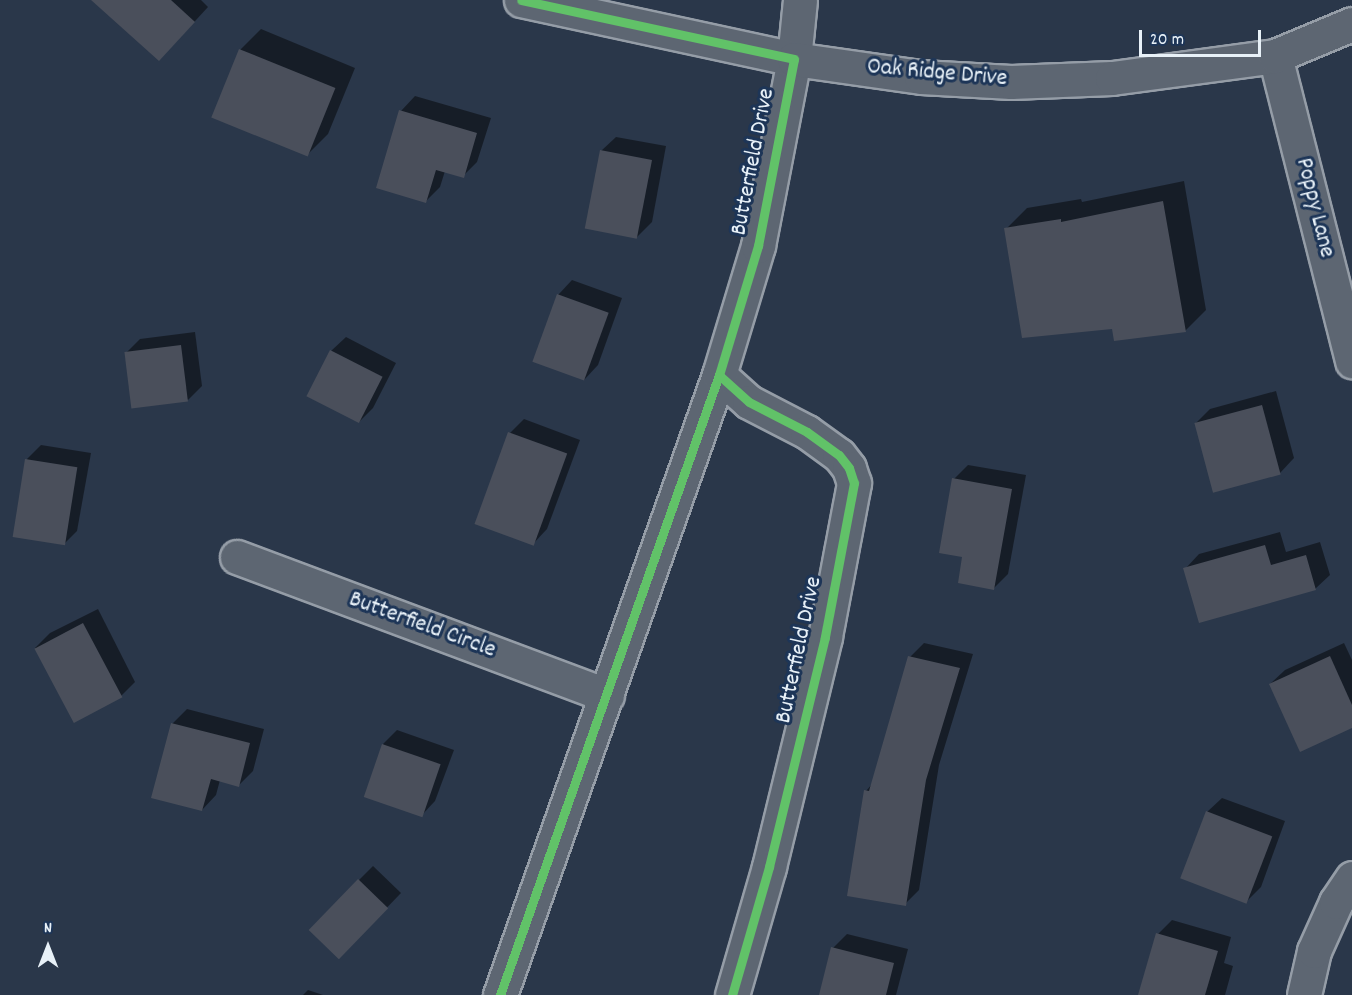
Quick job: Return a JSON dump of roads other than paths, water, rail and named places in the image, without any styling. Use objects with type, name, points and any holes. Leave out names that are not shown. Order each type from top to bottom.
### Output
[{"type":"street","name":"Oak Ridge Drive","points":[[521,0],[794,59],[921,77],[1011,82],[1112,78],[1275,56],[1352,24]]},
{"type":"street","name":"Butterfield Drive","points":[[500,995],[608,695],[719,375],[758,246],[794,59],[800,0]]},
{"type":"street","name":"Poppy Lane","points":[[1275,56],[1352,361]]},
{"type":"street","name":"Butterfield Drive","points":[[719,375],[749,402],[807,432],[839,455],[849,468],[854,483],[825,637],[769,867],[732,995]]},
{"type":"street","name":"Butterfield Circle","points":[[237,557],[608,695]]},
{"type":"street","points":[[1304,995],[1314,951],[1336,902],[1352,878]]}]
